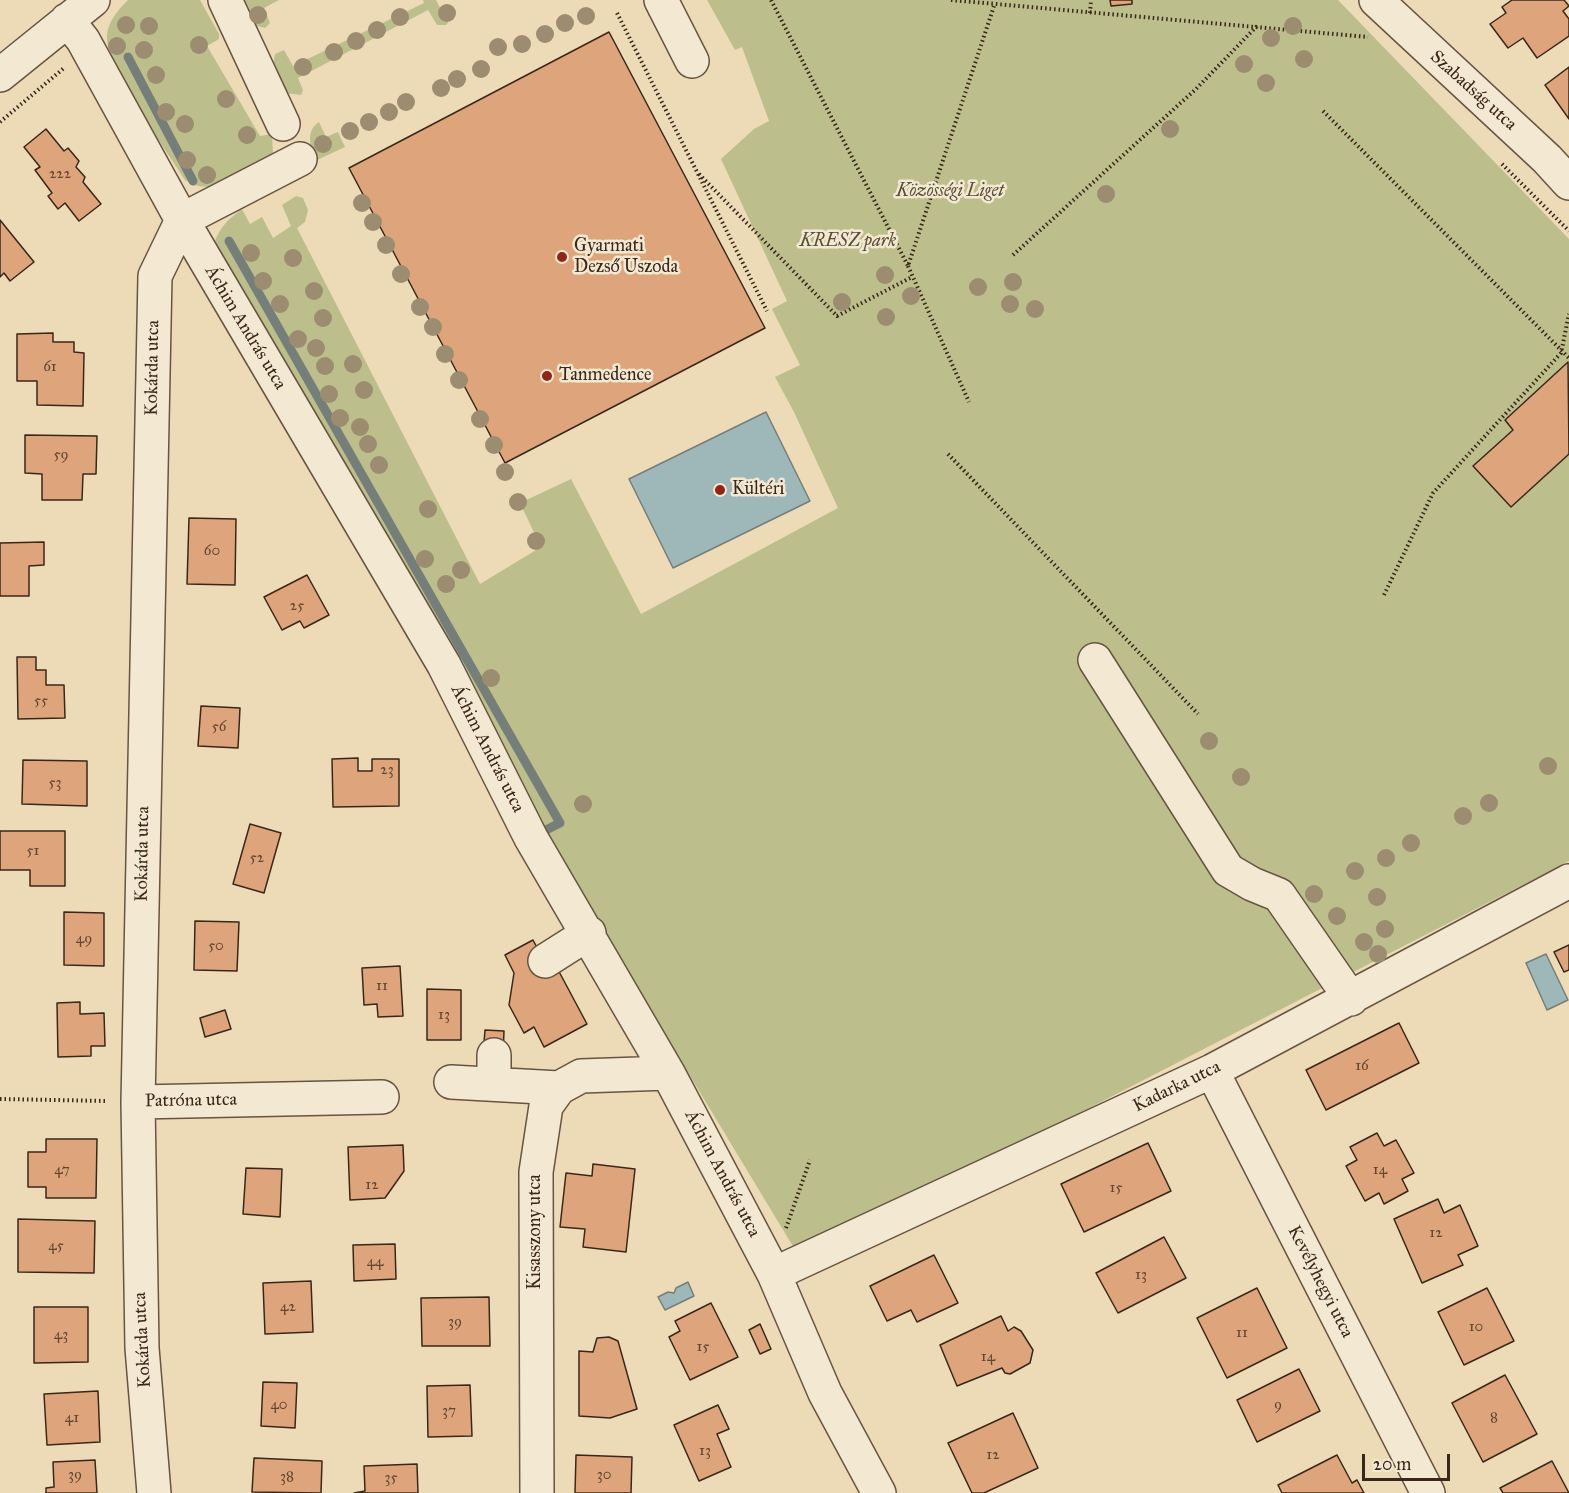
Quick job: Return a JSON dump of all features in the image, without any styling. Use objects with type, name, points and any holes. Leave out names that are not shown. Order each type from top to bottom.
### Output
[{"type":"street","points":[[0,75],[93,0]]},
{"type":"street","points":[[225,0],[283,124]]},
{"type":"street","points":[[661,0],[692,61]]},
{"type":"street","name":"Szabadság utca","points":[[1376,0],[1397,44],[1547,159],[1569,183]]},
{"type":"street","name":"Áchim András utca","points":[[68,20],[182,220],[444,665],[531,838],[589,933],[668,1073],[773,1271],[825,1393],[879,1493]]},
{"type":"street","points":[[182,220],[300,159]]},
{"type":"street","name":"Kokárda utca","points":[[154,1493],[142,1348],[138,1102],[155,276],[182,220]]},
{"type":"street","points":[[1095,660],[1228,870],[1252,884],[1279,895],[1351,999]]},
{"type":"street","name":"Kadarka utca","points":[[773,1271],[1212,1071],[1569,881]]},
{"type":"street","points":[[545,961],[589,933]]},
{"type":"street","points":[[451,1082],[494,1070],[559,1088],[581,1076],[668,1073]]},
{"type":"street","name":"Kevélyhegyi utca","points":[[1212,1071],[1428,1493]]},
{"type":"street","name":"Kisasszony utca","points":[[537,1493],[536,1172],[546,1106],[559,1088]]},
{"type":"street","name":"Patróna utca","points":[[138,1102],[382,1097]]},
{"type":"path","points":[[771,0],[908,266],[969,402]]},
{"type":"path","points":[[951,0],[980,2],[994,6],[1257,26],[1397,44]]},
{"type":"path","points":[[1090,0],[1090,14]]},
{"type":"path","points":[[908,266],[994,6]]},
{"type":"path","points":[[617,13],[766,311]]},
{"type":"path","points":[[1013,255],[1196,88],[1257,26]]},
{"type":"path","points":[[0,122],[52,77],[87,51]]},
{"type":"path","points":[[1323,111],[1561,353],[1569,358]]},
{"type":"path","points":[[697,172],[837,316],[912,277]]},
{"type":"path","points":[[1384,595],[1433,493],[1561,353],[1569,314]]},
{"type":"path","points":[[948,454],[1198,714]]},
{"type":"path","name":"Patróna utca","points":[[0,1099],[138,1102]]},
{"type":"path","points":[[773,1271],[810,1160]]},
{"type":"green space","points":[[128,0],[200,0],[219,34],[219,39],[207,46],[260,136],[272,134],[273,155],[241,175],[219,185],[208,187],[185,180],[126,87],[109,49],[107,35],[109,25]]},
{"type":"green space","points":[[234,0],[279,0],[264,8],[270,23],[265,28],[253,25]]},
{"type":"green space","points":[[423,0],[436,0],[448,23],[446,25],[437,25],[428,10],[298,78],[303,90],[301,95],[285,93],[273,65],[275,54],[284,50],[293,66],[424,3]]},
{"type":"green space","points":[[707,0],[1338,0],[1569,239],[1569,861],[996,1156],[797,1253],[478,725],[213,248],[223,226],[242,209],[250,224],[262,217],[273,238],[291,226],[282,205],[296,196],[303,198],[308,210],[305,222],[297,228],[480,584],[541,547],[520,503],[571,479],[641,614],[838,508],[794,412],[775,377],[800,365],[772,309],[787,301],[721,159],[754,129],[769,121],[742,47],[735,50]]},
{"type":"green space","points":[[319,122],[326,137],[338,132],[345,147],[317,160],[312,150],[310,135]]},
{"type":"water","name":"Kültéri","points":[[766,412],[810,501],[673,568],[629,479]]},
{"type":"water","points":[[1546,954],[1568,1000],[1547,1010],[1526,963]]},
{"type":"water","points":[[688,1282],[694,1296],[665,1310],[658,1297],[668,1292],[674,1293],[676,1288]]},
{"type":"building","points":[[1110,0],[1132,0],[1132,4],[1111,6]]},
{"type":"building","points":[[1512,0],[1564,0],[1569,6],[1563,11],[1569,19],[1569,36],[1537,58],[1523,38],[1508,48],[1490,24],[1506,13],[1502,7]]},
{"type":"building","name":"Gyarmati Dezső Uszoda","points":[[609,32],[765,328],[505,463],[349,168]]},
{"type":"building","points":[[1569,67],[1569,119],[1545,85]]},
{"type":"building","points":[[46,129],[64,151],[68,148],[79,161],[76,167],[85,177],[83,182],[101,204],[79,221],[65,203],[58,209],[48,196],[52,193],[35,170],[40,167],[24,147]]},
{"type":"building","points":[[0,220],[34,262],[10,281],[4,273],[0,277]]},
{"type":"building","points":[[53,333],[53,342],[74,342],[74,352],[84,353],[83,406],[37,405],[37,381],[17,381],[17,334]]},
{"type":"building","points":[[1568,362],[1569,454],[1511,507],[1473,466],[1513,430],[1505,420]]},
{"type":"building","points":[[25,435],[97,436],[96,474],[83,474],[82,500],[42,500],[42,474],[25,473]]},
{"type":"building","points":[[189,518],[236,519],[235,585],[187,584]]},
{"type":"building","points":[[44,542],[44,565],[29,566],[29,596],[0,596],[0,543]]},
{"type":"building","points":[[307,575],[329,615],[304,628],[300,621],[282,630],[264,597]]},
{"type":"building","points":[[17,657],[36,657],[36,670],[46,670],[46,685],[64,685],[65,718],[18,719]]},
{"type":"building","points":[[201,706],[240,708],[238,748],[198,746]]},
{"type":"building","points":[[358,758],[358,771],[372,771],[372,759],[399,759],[399,806],[333,807],[332,759]]},
{"type":"building","points":[[23,760],[87,761],[87,806],[22,804]]},
{"type":"building","points":[[250,824],[281,833],[264,893],[233,884]]},
{"type":"building","points":[[0,831],[65,831],[65,886],[30,886],[30,870],[0,870]]},
{"type":"building","points":[[64,912],[104,913],[104,966],[64,965]]},
{"type":"building","points":[[195,921],[239,922],[237,971],[194,970]]},
{"type":"building","points":[[533,940],[549,970],[556,966],[587,1024],[544,1047],[534,1027],[524,1033],[509,1005],[514,973],[505,955]]},
{"type":"building","points":[[1569,945],[1569,970],[1564,972],[1554,952]]},
{"type":"building","points":[[400,966],[403,1016],[378,1017],[377,1004],[364,1005],[362,968]]},
{"type":"building","points":[[427,989],[461,990],[461,1040],[427,1040]]},
{"type":"building","points":[[80,1002],[80,1014],[104,1013],[105,1046],[91,1046],[91,1056],[58,1057],[57,1003]]},
{"type":"building","points":[[225,1010],[231,1029],[205,1037],[200,1018]]},
{"type":"building","points":[[1399,1023],[1419,1063],[1326,1110],[1306,1070]]},
{"type":"building","points":[[485,1030],[504,1031],[503,1056],[483,1055]]},
{"type":"building","points":[[1377,1133],[1384,1146],[1396,1140],[1414,1173],[1402,1179],[1408,1191],[1384,1204],[1379,1193],[1365,1201],[1346,1166],[1357,1160],[1350,1147]]},
{"type":"building","points":[[46,1139],[97,1139],[96,1198],[46,1198],[46,1187],[28,1187],[28,1152],[46,1152]]},
{"type":"building","points":[[1148,1143],[1171,1191],[1084,1232],[1061,1184]]},
{"type":"building","points":[[403,1145],[404,1171],[385,1198],[350,1200],[348,1147]]},
{"type":"building","points":[[593,1164],[635,1169],[626,1252],[583,1247],[585,1229],[560,1227],[566,1173],[592,1176]]},
{"type":"building","points":[[246,1168],[282,1169],[280,1217],[243,1214]]},
{"type":"building","points":[[1438,1199],[1444,1213],[1460,1205],[1478,1246],[1458,1255],[1463,1265],[1422,1283],[1394,1219]]},
{"type":"building","points":[[18,1219],[95,1221],[94,1273],[18,1272]]},
{"type":"building","points":[[1164,1237],[1186,1278],[1118,1313],[1096,1273]]},
{"type":"building","points":[[395,1244],[396,1279],[354,1281],[353,1245]]},
{"type":"building","points":[[934,1255],[958,1303],[917,1322],[911,1310],[887,1321],[870,1286]]},
{"type":"building","points":[[311,1281],[313,1332],[265,1334],[263,1283]]},
{"type":"building","points":[[1257,1288],[1287,1348],[1227,1378],[1197,1318]]},
{"type":"building","points":[[1487,1288],[1514,1341],[1464,1365],[1438,1312]]},
{"type":"building","points":[[489,1297],[490,1346],[422,1346],[421,1298]]},
{"type":"building","points":[[711,1303],[738,1357],[690,1380],[669,1337],[680,1331],[675,1321]]},
{"type":"building","points":[[34,1307],[88,1307],[88,1362],[34,1363]]},
{"type":"building","points":[[1001,1316],[1008,1331],[1014,1327],[1021,1331],[1033,1350],[1030,1363],[1010,1374],[1005,1373],[1002,1368],[957,1386],[940,1345]]},
{"type":"building","points":[[760,1324],[771,1349],[760,1354],[749,1330]]},
{"type":"building","points":[[609,1337],[618,1341],[637,1409],[610,1418],[579,1416],[579,1351],[593,1352],[597,1338]]},
{"type":"building","points":[[1299,1369],[1320,1411],[1257,1442],[1237,1400]]},
{"type":"building","points":[[1505,1375],[1537,1434],[1483,1462],[1452,1403]]},
{"type":"building","points":[[263,1382],[297,1383],[295,1428],[261,1426]]},
{"type":"building","points":[[470,1385],[472,1436],[428,1437],[427,1386]]},
{"type":"building","points":[[98,1391],[100,1442],[47,1445],[44,1394]]},
{"type":"building","points":[[718,1405],[729,1429],[717,1434],[731,1467],[699,1481],[674,1425]]},
{"type":"building","points":[[1013,1413],[1038,1468],[984,1493],[972,1493],[948,1443]]},
{"type":"building","points":[[576,1455],[632,1457],[631,1493],[575,1493]]},
{"type":"building","points":[[1337,1455],[1352,1483],[1357,1480],[1364,1493],[1282,1493],[1278,1485]]},
{"type":"building","points":[[254,1458],[322,1461],[321,1493],[252,1492]]},
{"type":"building","points":[[95,1460],[97,1493],[46,1493],[46,1488],[54,1487],[53,1462]]},
{"type":"building","points":[[1552,1461],[1569,1493],[1503,1493],[1500,1488]]},
{"type":"building","points":[[417,1464],[418,1493],[354,1493],[365,1491],[364,1466]]},
{"type":"waterway","points":[[128,57],[193,181]]},
{"type":"waterway","points":[[229,241],[560,823],[536,835]]},
{"type":"place","name":"Gyarmati Dezső Uszoda","points":[[562,257]]},
{"type":"place","name":"Tanmedence","points":[[547,376]]},
{"type":"place","name":"Kültéri","points":[[720,490]]},
{"type":"park label","name":"Közösségi Liget","points":[[950,192]]},
{"type":"park label","name":"KRESZ park","points":[[848,242]]}]
